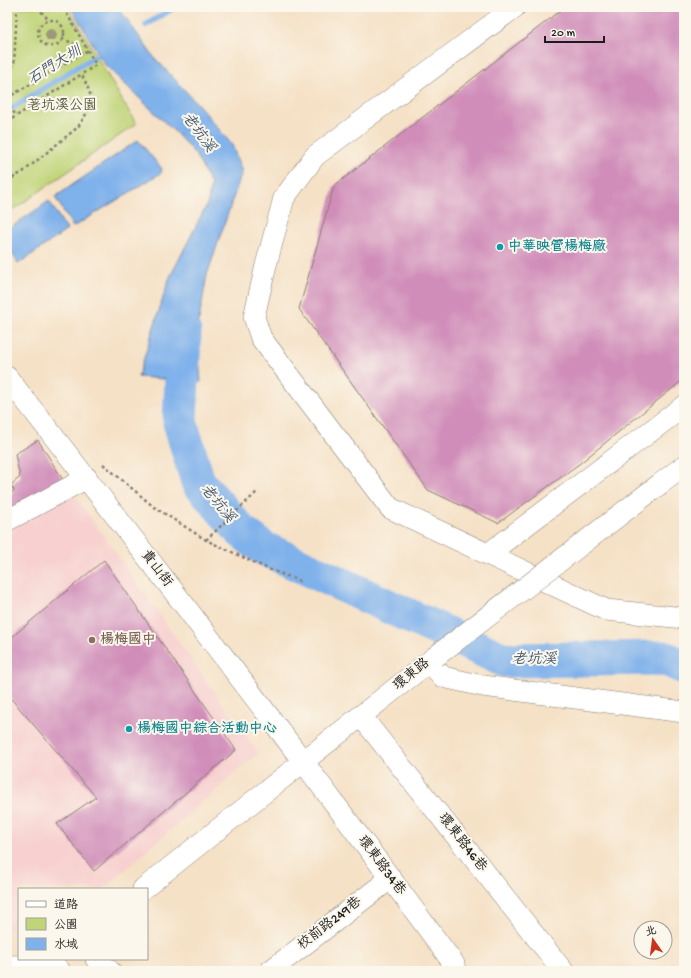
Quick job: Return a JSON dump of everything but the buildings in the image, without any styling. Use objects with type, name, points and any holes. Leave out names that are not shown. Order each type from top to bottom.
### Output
[{"type":"street","points":[[515,7],[315,156],[284,198],[254,317],[261,338],[390,508],[606,610],[684,618]]},
{"type":"street","name":"貴山街","points":[[7,377],[84,475],[303,762]]},
{"type":"street","points":[[488,554],[684,406]]},
{"type":"street","name":"環東路","points":[[144,888],[432,660],[684,466]]},
{"type":"street","points":[[10,519],[84,475]]},
{"type":"street","points":[[432,660],[443,678],[483,686],[684,712]]},
{"type":"street","name":"環東路46巷","points":[[362,716],[563,971]]},
{"type":"street","name":"環東路34巷","points":[[303,762],[454,964],[456,971]]},
{"type":"street","name":"校前路249巷","points":[[270,971],[391,878]]},
{"type":"street","points":[[97,960],[110,971]]},
{"type":"street","points":[[7,966],[55,967]]},
{"type":"path","points":[[7,72],[14,65],[17,7]]},
{"type":"path","points":[[37,7],[49,20],[58,22],[61,26],[64,34],[60,42],[52,46],[44,45],[38,35],[39,27],[49,20]]},
{"type":"path","points":[[7,122],[96,65],[63,7]]},
{"type":"path","points":[[62,38],[74,44],[81,54]]},
{"type":"path","points":[[16,116],[7,98],[88,50]]},
{"type":"path","points":[[7,181],[23,172],[78,126],[93,103],[82,74]]},
{"type":"path","points":[[84,475],[99,461],[154,507],[206,540],[266,568],[300,581]]},
{"type":"path","points":[[206,540],[258,491]]},
{"type":"shaded area","name":"楊梅國中","points":[[73,493],[258,753],[104,888],[18,888],[18,930],[7,930],[7,528]]},
{"type":"green space","name":"荖坑溪公園","points":[[14,7],[68,7],[136,124],[7,214],[7,19]]},
{"type":"water","points":[[71,7],[118,7],[153,56],[203,110],[232,145],[242,172],[207,275],[197,331],[201,382],[138,377],[169,279],[208,202],[211,184],[195,154],[176,133],[105,65]]},
{"type":"water","points":[[138,140],[162,169],[161,173],[73,227],[55,197]]},
{"type":"water","points":[[49,201],[67,230],[18,264],[7,244],[7,230]]},
{"type":"waterway","name":"石門大圳","points":[[146,25],[175,7]]},
{"type":"waterway","name":"石門大圳","points":[[7,111],[96,56]]},
{"type":"waterway","name":"老坑溪","points":[[184,332],[180,422],[198,482],[241,531],[263,548],[504,660],[664,658],[684,667]]},
{"type":"place","name":"中華映管楊梅廠","points":[[500,247]]},
{"type":"place","name":"楊梅國中","points":[[92,640]]},
{"type":"place","name":"楊梅國中綜合活動中心","points":[[129,729]]}]
